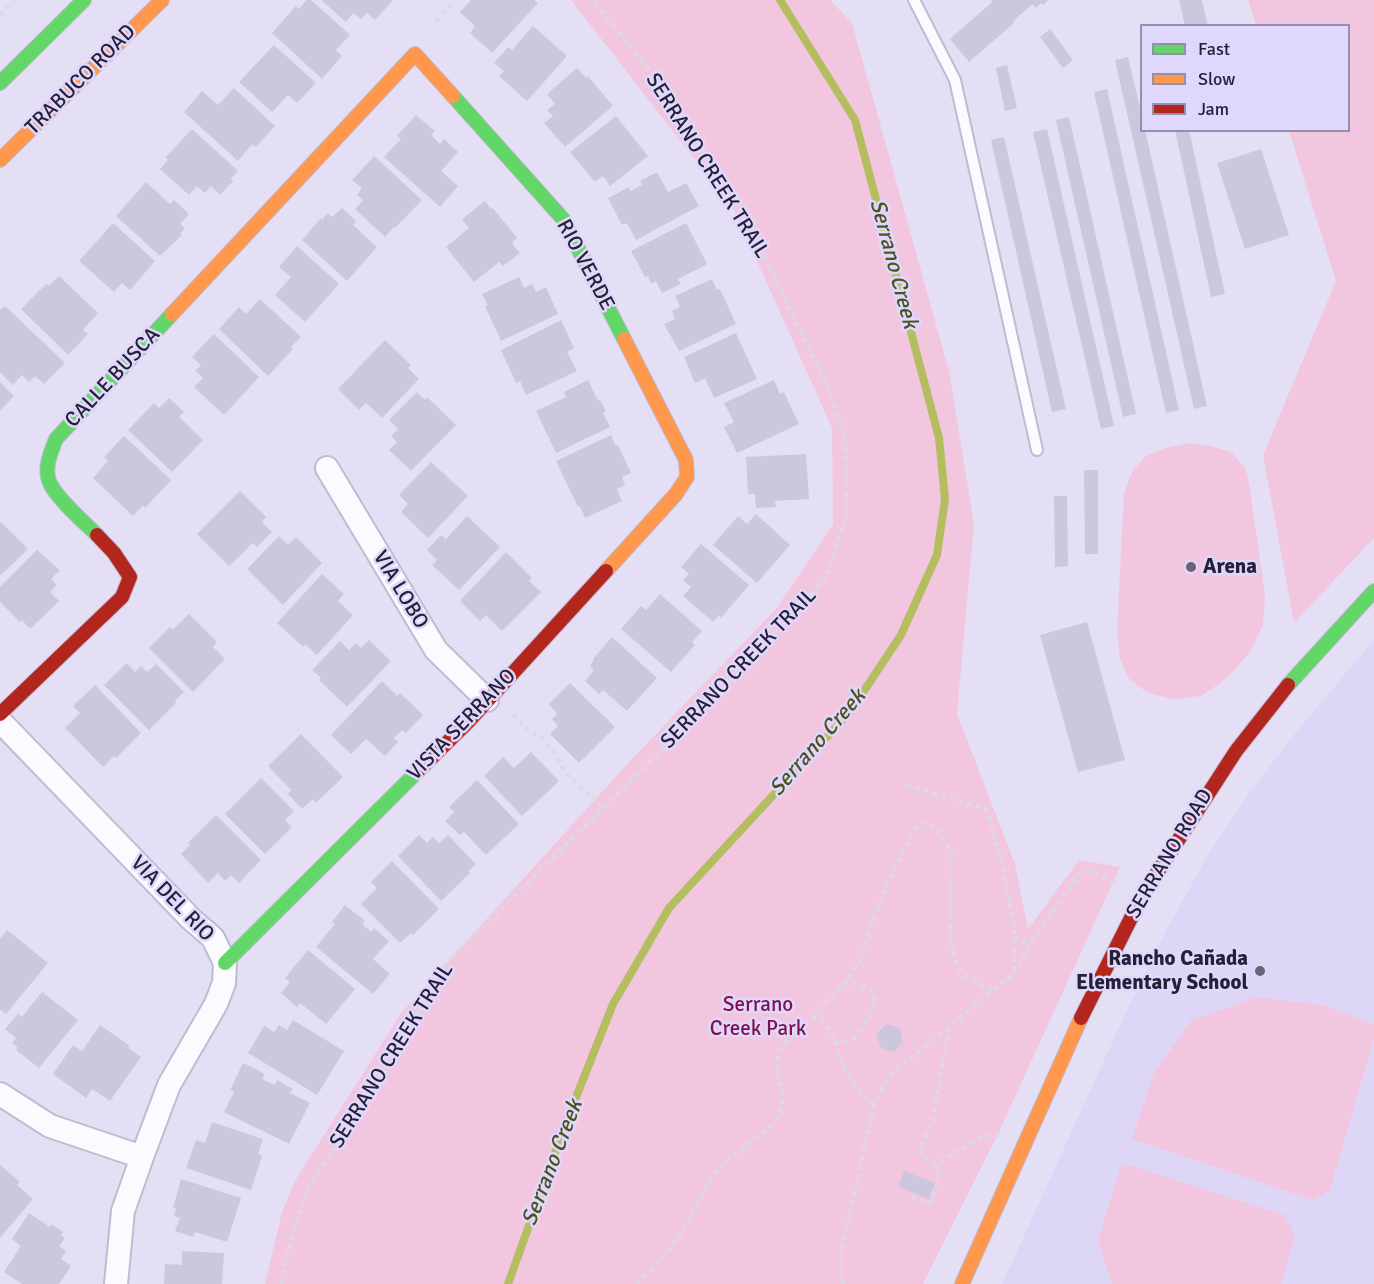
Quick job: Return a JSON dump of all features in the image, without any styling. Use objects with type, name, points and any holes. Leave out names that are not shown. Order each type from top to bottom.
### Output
[{"type":"street","points":[[0,83],[84,0]]},
{"type":"street","name":"TRABUCO ROAD","points":[[0,160],[162,0]]},
{"type":"street","name":"RIO VERDE","points":[[415,54],[563,219],[686,460],[687,477]]},
{"type":"street","name":"CALLE BUSCA","points":[[0,714],[110,610],[122,597],[130,577],[114,553],[55,492],[48,480],[48,458],[56,439],[415,54]]},
{"type":"street","name":"VIA LOBO","points":[[327,468],[436,650],[488,700]]},
{"type":"street","name":"VISTA SERRANO","points":[[225,963],[460,730],[676,494],[687,477]]},
{"type":"street","name":"SERRANO ROAD","points":[[962,1284],[1091,997],[1142,896],[1236,751],[1276,699],[1374,591]]},
{"type":"street","name":"VIA DEL RIO","points":[[0,721],[183,911],[213,938],[225,963],[224,983],[216,1004],[169,1085],[123,1211],[116,1284]]},
{"type":"street","points":[[0,1094],[50,1126],[142,1157]]},
{"type":"lane","points":[[914,0],[955,80],[1037,450]]},
{"type":"path","points":[[0,15],[15,0]]},
{"type":"path","points":[[436,21],[456,0]]},
{"type":"path","name":"SERRANO CREEK TRAIL","points":[[282,1284],[284,1265],[307,1190],[355,1119],[448,962],[664,748],[827,577],[847,512],[845,437],[828,388],[748,225],[657,79],[592,0]]},
{"type":"path","points":[[512,714],[530,732],[541,737],[555,753],[566,773],[603,807]]},
{"type":"path","points":[[907,785],[987,810],[1000,854],[1014,926],[1014,973]]},
{"type":"path","points":[[637,1284],[683,1230],[720,1167],[759,1137],[780,1115],[782,1104],[777,1070],[778,1052],[806,1022],[814,1018],[818,1010],[847,981],[860,960],[885,888],[897,863],[915,828],[924,823],[938,830],[952,854],[950,937],[957,966],[965,976],[994,991]]},
{"type":"path","points":[[843,1284],[840,1258],[874,1106],[888,1077],[1014,973],[1030,944],[1080,873],[1089,871],[1142,896]]},
{"type":"path","points":[[1014,938],[1030,944]]},
{"type":"path","points":[[835,1042],[854,1040],[862,1024],[872,1014],[875,1000],[874,993],[868,988],[847,981]]},
{"type":"path","points":[[814,1018],[825,1022],[835,1042],[843,1067],[857,1089],[874,1106]]},
{"type":"path","points":[[949,1028],[933,1119],[920,1149],[921,1156],[931,1163],[936,1162],[985,1136],[1001,1135],[1025,1146]]},
{"type":"path","points":[[912,1197],[930,1203],[939,1178],[936,1162]]},
{"type":"shaded area","name":"Rancho Cañada Elementary School","points":[[1374,640],[1374,1284],[1002,1284],[1126,1012],[1167,929],[1206,858],[1247,796],[1292,737]]},
{"type":"green space","name":"Serrano Creek Park","points":[[571,0],[830,0],[852,23],[949,371],[974,524],[957,714],[1015,864],[1028,929],[1079,860],[1120,867],[999,1132],[923,1284],[265,1284],[282,1212],[296,1179],[402,1012],[631,760],[776,609],[833,524],[832,428],[734,210]]},
{"type":"green space","points":[[1248,0],[1374,0],[1374,538],[1294,623],[1263,455],[1336,281],[1289,132],[1350,132],[1350,24],[1256,24]]},
{"type":"green space","name":"Arena","points":[[1190,443],[1231,452],[1246,469],[1265,595],[1263,625],[1252,649],[1234,671],[1201,696],[1174,699],[1148,693],[1129,679],[1120,659],[1117,632],[1124,493],[1133,470],[1147,455],[1165,448]]},
{"type":"green space","points":[[1256,997],[1322,1005],[1374,1024],[1374,1038],[1330,1190],[1312,1200],[1132,1139],[1153,1075],[1191,1021]]},
{"type":"green space","points":[[1122,1163],[1285,1215],[1295,1236],[1281,1284],[1112,1284],[1098,1240]]},
{"type":"building","points":[[307,0],[311,0],[350,35],[336,50],[342,56],[322,79],[272,33],[296,6],[299,9]]},
{"type":"building","points":[[321,0],[393,0],[375,20],[367,13],[361,19],[353,13],[346,22]]},
{"type":"building","points":[[471,0],[534,0],[538,3],[492,53],[470,33],[475,26],[460,12]]},
{"type":"building","points":[[991,0],[1049,0],[1036,8],[1033,4],[969,62],[950,39],[992,2]]},
{"type":"building","points":[[1179,0],[1202,0],[1208,24],[1185,24]]},
{"type":"building","points":[[533,26],[567,56],[527,101],[499,76],[504,71],[494,63],[508,47],[512,50]]},
{"type":"building","points":[[1050,29],[1073,60],[1063,68],[1040,37]]},
{"type":"building","points":[[274,45],[316,83],[297,103],[288,95],[272,112],[239,82]]},
{"type":"building","points":[[1128,57],[1140,108],[1140,132],[1145,132],[1207,406],[1194,409],[1115,60]]},
{"type":"building","points":[[1007,65],[1017,108],[1005,111],[996,68]]},
{"type":"building","points":[[577,68],[586,78],[588,76],[613,106],[565,147],[544,123],[553,116],[547,110],[555,104],[547,94]]},
{"type":"building","points":[[234,88],[275,126],[256,147],[252,144],[238,161],[184,112],[202,91],[218,105]]},
{"type":"building","points":[[1107,89],[1179,410],[1166,413],[1094,92]]},
{"type":"building","points":[[416,115],[435,131],[431,135],[440,144],[444,139],[458,152],[441,171],[458,186],[440,207],[384,157],[401,139],[397,136]]},
{"type":"building","points":[[616,116],[648,156],[610,186],[603,176],[595,182],[570,152]]},
{"type":"building","points":[[1069,117],[1136,414],[1123,417],[1056,120]]},
{"type":"building","points":[[192,129],[238,171],[231,179],[233,181],[220,195],[211,186],[205,193],[197,186],[189,195],[160,169],[168,160],[166,157]]},
{"type":"building","points":[[1047,129],[1114,426],[1101,429],[1033,132]]},
{"type":"building","points":[[1175,132],[1189,132],[1225,294],[1211,297]]},
{"type":"building","points":[[1004,137],[1066,409],[1052,412],[991,140]]},
{"type":"building","points":[[1261,149],[1289,235],[1245,249],[1217,163]]},
{"type":"building","points":[[374,156],[422,200],[385,237],[355,209],[363,200],[357,195],[362,188],[352,180]]},
{"type":"building","points":[[657,172],[668,192],[686,183],[699,206],[636,240],[627,223],[622,225],[608,198],[629,187],[631,191],[642,185],[640,181]]},
{"type":"building","points":[[146,182],[170,204],[174,200],[189,214],[180,224],[185,228],[180,234],[182,235],[160,256],[116,216]]},
{"type":"building","points":[[485,201],[517,238],[512,243],[520,253],[503,266],[499,262],[474,282],[446,247],[469,228],[462,219]]},
{"type":"building","points":[[342,208],[356,221],[353,225],[377,247],[347,281],[302,240],[321,218],[322,220],[328,213],[332,217]]},
{"type":"building","points":[[113,223],[155,261],[130,290],[122,283],[114,292],[79,261]]},
{"type":"building","points":[[686,223],[707,264],[678,279],[681,284],[662,293],[656,281],[651,284],[648,276],[645,277],[631,251]]},
{"type":"building","points":[[297,246],[339,284],[305,322],[275,295],[291,277],[279,267]]},
{"type":"building","points":[[59,276],[98,313],[83,330],[88,334],[68,355],[21,309],[46,284],[49,286]]},
{"type":"building","points":[[519,277],[524,288],[532,284],[536,292],[546,287],[558,314],[501,341],[482,294]]},
{"type":"building","points":[[712,279],[717,290],[720,289],[736,324],[679,351],[664,324],[675,319],[672,311],[680,307],[675,296]]},
{"type":"building","points":[[260,299],[301,337],[268,376],[219,329],[239,307],[246,314]]},
{"type":"building","points":[[5,306],[65,363],[44,384],[35,376],[29,382],[22,375],[13,385],[0,372],[0,310]]},
{"type":"building","points":[[561,320],[574,348],[567,352],[577,371],[526,395],[520,381],[516,383],[501,350]]},
{"type":"building","points":[[736,333],[757,379],[714,398],[705,378],[695,383],[684,357]]},
{"type":"building","points":[[214,334],[259,377],[224,415],[194,387],[203,378],[195,371],[201,365],[192,357]]},
{"type":"building","points":[[385,340],[411,365],[408,368],[419,379],[382,418],[366,403],[359,410],[338,389]]},
{"type":"building","points":[[588,380],[606,412],[603,413],[610,427],[556,453],[536,411],[566,397],[564,392]]},
{"type":"building","points":[[774,380],[780,394],[784,392],[799,424],[737,453],[724,427],[734,422],[724,403]]},
{"type":"building","points":[[0,382],[14,396],[0,411]]},
{"type":"building","points":[[417,392],[425,400],[427,397],[456,425],[411,471],[389,450],[397,442],[391,436],[398,429],[389,420]]},
{"type":"building","points":[[169,398],[184,412],[179,417],[203,440],[172,472],[128,430],[154,403],[159,408]]},
{"type":"building","points":[[611,435],[631,473],[622,477],[625,485],[617,489],[622,501],[585,518],[556,461]]},
{"type":"building","points":[[124,436],[171,480],[145,508],[143,505],[133,516],[93,478],[108,461],[104,457]]},
{"type":"building","points":[[806,454],[809,499],[775,501],[776,507],[756,508],[755,494],[748,494],[746,457]]},
{"type":"building","points":[[431,462],[468,496],[428,538],[401,512],[408,504],[399,495]]},
{"type":"building","points":[[1084,470],[1098,470],[1098,554],[1085,554]]},
{"type":"building","points":[[240,491],[266,517],[262,522],[272,532],[257,547],[253,543],[229,566],[197,534]]},
{"type":"building","points":[[1054,496],[1067,496],[1068,566],[1055,567]]},
{"type":"building","points":[[756,514],[790,545],[757,583],[713,545],[738,516],[747,524]]},
{"type":"building","points":[[467,516],[500,547],[459,590],[432,565],[437,560],[427,550],[441,535],[446,539]]},
{"type":"building","points":[[0,523],[28,549],[0,576]]},
{"type":"building","points":[[279,536],[288,545],[296,537],[322,563],[283,605],[247,569]]},
{"type":"building","points":[[701,544],[749,585],[721,618],[719,615],[713,622],[683,596],[691,587],[683,580],[689,574],[681,567]]},
{"type":"building","points":[[37,550],[60,570],[51,579],[57,585],[50,592],[59,601],[30,629],[0,602],[0,587]]},
{"type":"building","points":[[506,552],[532,578],[529,581],[541,592],[502,631],[486,615],[480,621],[460,601]]},
{"type":"building","points":[[322,574],[344,594],[338,601],[353,615],[317,655],[305,644],[303,647],[277,623]]},
{"type":"building","points":[[660,594],[702,631],[692,642],[695,645],[671,672],[621,629],[641,606],[646,610]]},
{"type":"building","points":[[189,614],[217,642],[213,647],[225,659],[193,692],[149,648],[170,627],[172,630]]},
{"type":"building","points":[[1087,622],[1125,760],[1078,772],[1040,635]]},
{"type":"building","points":[[612,637],[657,678],[627,711],[603,690],[599,694],[585,681],[594,670],[590,666],[593,659]]},
{"type":"building","points":[[369,640],[391,661],[347,707],[312,670],[340,641],[349,650],[356,643],[361,648]]},
{"type":"building","points":[[127,663],[135,672],[141,666],[147,672],[156,664],[184,692],[149,730],[104,685]]},
{"type":"building","points":[[382,681],[397,696],[400,693],[423,715],[406,733],[402,730],[394,738],[398,742],[385,756],[366,739],[351,754],[331,735]]},
{"type":"building","points":[[570,683],[615,727],[579,763],[550,734],[558,726],[552,719],[557,714],[549,704]]},
{"type":"building","points":[[95,685],[141,733],[116,758],[114,756],[103,767],[65,728],[80,713],[73,706]]},
{"type":"building","points":[[301,734],[343,777],[316,803],[313,799],[302,809],[288,794],[291,790],[268,766]]},
{"type":"building","points":[[531,752],[559,781],[522,816],[484,776],[503,757],[514,768]]},
{"type":"building","points":[[261,778],[294,811],[285,820],[292,827],[265,854],[225,814]]},
{"type":"building","points":[[477,780],[519,824],[486,855],[464,832],[460,835],[445,821],[454,812],[449,807]]},
{"type":"building","points":[[216,815],[261,860],[239,883],[231,875],[225,881],[218,873],[208,883],[181,854],[190,845],[188,843]]},
{"type":"building","points":[[419,835],[427,843],[433,837],[439,843],[448,835],[476,864],[468,871],[470,873],[441,901],[398,856]]},
{"type":"building","points":[[392,861],[439,909],[413,935],[411,933],[400,943],[361,904],[377,888],[371,882]]},
{"type":"building","points":[[345,905],[365,921],[362,924],[371,932],[374,928],[389,941],[373,959],[390,974],[373,994],[316,947],[335,924],[332,922]]},
{"type":"building","points":[[7,930],[48,963],[6,1014],[0,1009],[0,939]]},
{"type":"building","points":[[308,950],[355,989],[326,1024],[300,1003],[297,1007],[281,993],[290,982],[285,978]]},
{"type":"building","points":[[42,992],[78,1020],[39,1068],[16,1050],[18,1048],[12,1043],[16,1038],[5,1029],[18,1014],[22,1017]]},
{"type":"building","points":[[293,1020],[344,1051],[317,1095],[248,1053],[264,1026],[274,1032],[279,1025],[287,1030]]},
{"type":"building","points":[[887,1024],[900,1028],[903,1042],[894,1052],[881,1048],[876,1034]]},
{"type":"building","points":[[100,1025],[130,1046],[128,1048],[141,1057],[110,1101],[92,1089],[86,1098],[53,1074],[73,1045],[82,1051]]},
{"type":"building","points":[[243,1063],[265,1074],[262,1079],[275,1085],[277,1080],[293,1089],[290,1093],[310,1103],[289,1144],[224,1112],[234,1092],[230,1090]]},
{"type":"building","points":[[212,1122],[263,1139],[258,1154],[262,1156],[251,1190],[186,1168],[196,1140],[205,1143]]},
{"type":"building","points":[[0,1165],[20,1182],[17,1185],[33,1199],[0,1238]]},
{"type":"building","points":[[904,1171],[935,1183],[929,1199],[898,1187]]},
{"type":"building","points":[[181,1179],[241,1198],[227,1242],[195,1232],[193,1237],[175,1231],[180,1218],[174,1216],[176,1209],[173,1208]]},
{"type":"building","points":[[29,1213],[50,1227],[51,1224],[63,1232],[61,1235],[65,1238],[59,1246],[66,1251],[61,1259],[71,1266],[59,1284],[22,1284],[4,1272],[21,1246],[12,1239]]},
{"type":"building","points":[[182,1251],[224,1253],[222,1284],[164,1284],[165,1264],[182,1265]]},
{"type":"waterway","name":"Serrano Creek","points":[[508,1284],[565,1125],[613,1004],[669,908],[850,712],[901,635],[937,555],[945,499],[939,438],[855,120],[780,0]]},
{"type":"traffic: fast","points":[[0,83],[84,0]]},
{"type":"traffic: fast","points":[[453,96],[563,219],[624,339]]},
{"type":"traffic: fast","points":[[97,535],[70,509],[52,487],[47,470],[50,454],[56,439],[172,314]]},
{"type":"traffic: fast","points":[[1288,685],[1374,591]]},
{"type":"traffic: fast","points":[[225,963],[420,769]]},
{"type":"traffic: slow","points":[[0,160],[162,0]]},
{"type":"traffic: slow","points":[[172,314],[415,54],[453,96]]},
{"type":"traffic: slow","points":[[606,571],[676,494],[687,477],[686,460],[624,339]]},
{"type":"traffic: slow","points":[[962,1284],[1081,1018]]},
{"type":"traffic: jam","points":[[0,714],[122,597],[130,577],[114,553],[97,535]]},
{"type":"traffic: jam","points":[[420,769],[468,722],[606,571]]},
{"type":"traffic: jam","points":[[1081,1018],[1142,896],[1236,751],[1288,685]]},
{"type":"place","name":"Arena","points":[[1191,567]]},
{"type":"place","name":"Rancho Cañada Elementary School","points":[[1260,971]]}]
